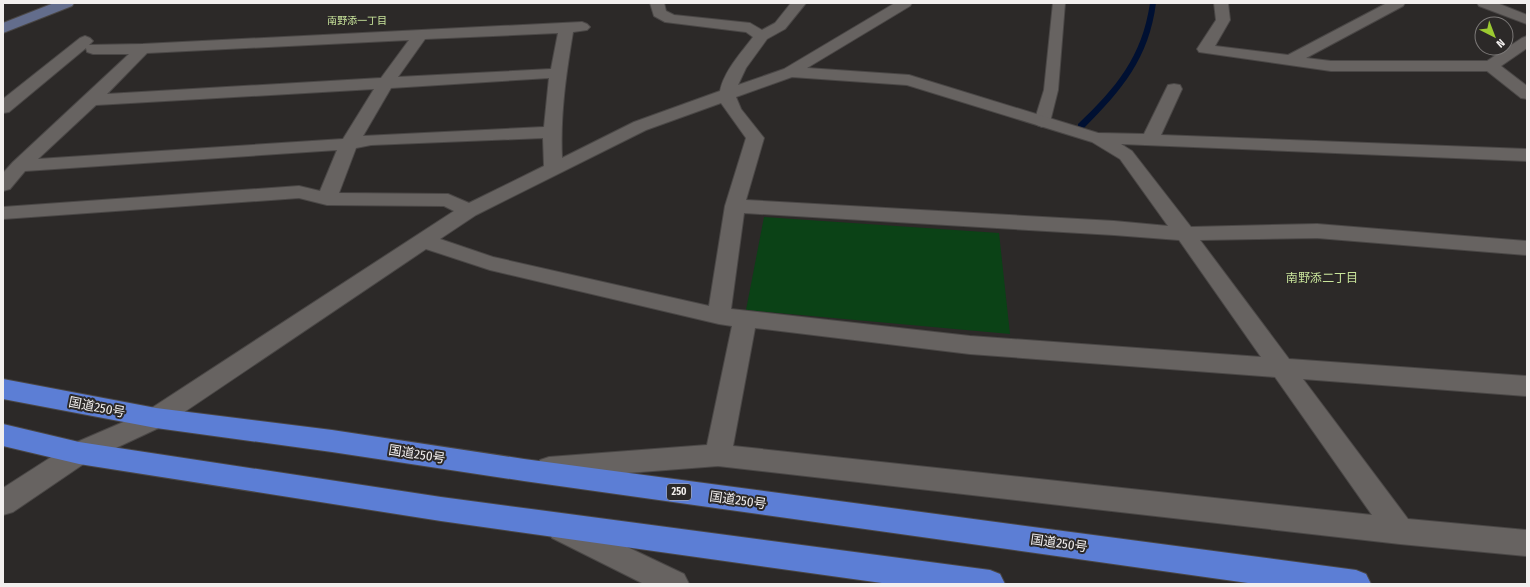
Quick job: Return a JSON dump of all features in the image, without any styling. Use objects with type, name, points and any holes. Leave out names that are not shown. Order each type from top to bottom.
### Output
[{"type":"highway","name":"国道250号","points":[[3,389],[156,418],[332,441],[524,470],[1356,584]]},
{"type":"highway","points":[[3,436],[79,453],[433,508],[990,584]]},
{"type":"main road","points":[[3,28],[67,3]]},
{"type":"street","points":[[657,3],[659,13],[670,19],[750,28],[762,36]]},
{"type":"street","points":[[719,316],[735,206],[755,138],[729,103],[728,94],[732,78],[762,36],[780,26],[799,3]]},
{"type":"street","points":[[3,503],[79,453],[156,418],[469,211],[640,126],[790,72],[905,3]]},
{"type":"street","points":[[1221,3],[1223,20],[1206,49],[1331,66],[1490,66],[1527,41]]},
{"type":"street","points":[[1290,60],[1398,3]]},
{"type":"street","points":[[1484,3],[1527,20]]},
{"type":"street","points":[[3,108],[89,45],[142,49],[574,27],[558,73],[552,132],[553,169]]},
{"type":"street","points":[[327,198],[349,144],[385,84],[421,34]]},
{"type":"street","points":[[3,185],[20,166],[91,100],[142,49]]},
{"type":"street","points":[[1490,66],[1527,94]]},
{"type":"street","points":[[790,72],[909,80],[1096,138],[1126,155],[1400,531]]},
{"type":"street","points":[[91,100],[558,73]]},
{"type":"street","points":[[1150,140],[1174,89]]},
{"type":"street","points":[[20,166],[349,144],[371,140],[552,132]]},
{"type":"street","points":[[1096,138],[1527,155]]},
{"type":"street","points":[[3,213],[299,192],[327,198],[448,200],[469,211]]},
{"type":"street","points":[[735,206],[1185,234],[1317,231],[1527,248]]},
{"type":"street","points":[[423,241],[490,263],[719,316],[970,346],[1280,367],[1527,386]]},
{"type":"street","points":[[718,455],[745,319]]},
{"type":"street","points":[[524,470],[718,455],[1400,531],[1527,543]]},
{"type":"street","points":[[555,525],[674,584]]},
{"type":"lane","points":[[1042,122],[1051,90],[1059,3]]},
{"type":"green space","points":[[764,217],[999,233],[1010,334],[746,310]]},
{"type":"waterway","points":[[1081,126],[1107,100],[1129,71],[1145,39],[1153,3]]},
{"type":"district","name":"南野添一丁目","points":[[357,21]]},
{"type":"district","name":"南野添二丁目","points":[[1322,278]]}]
